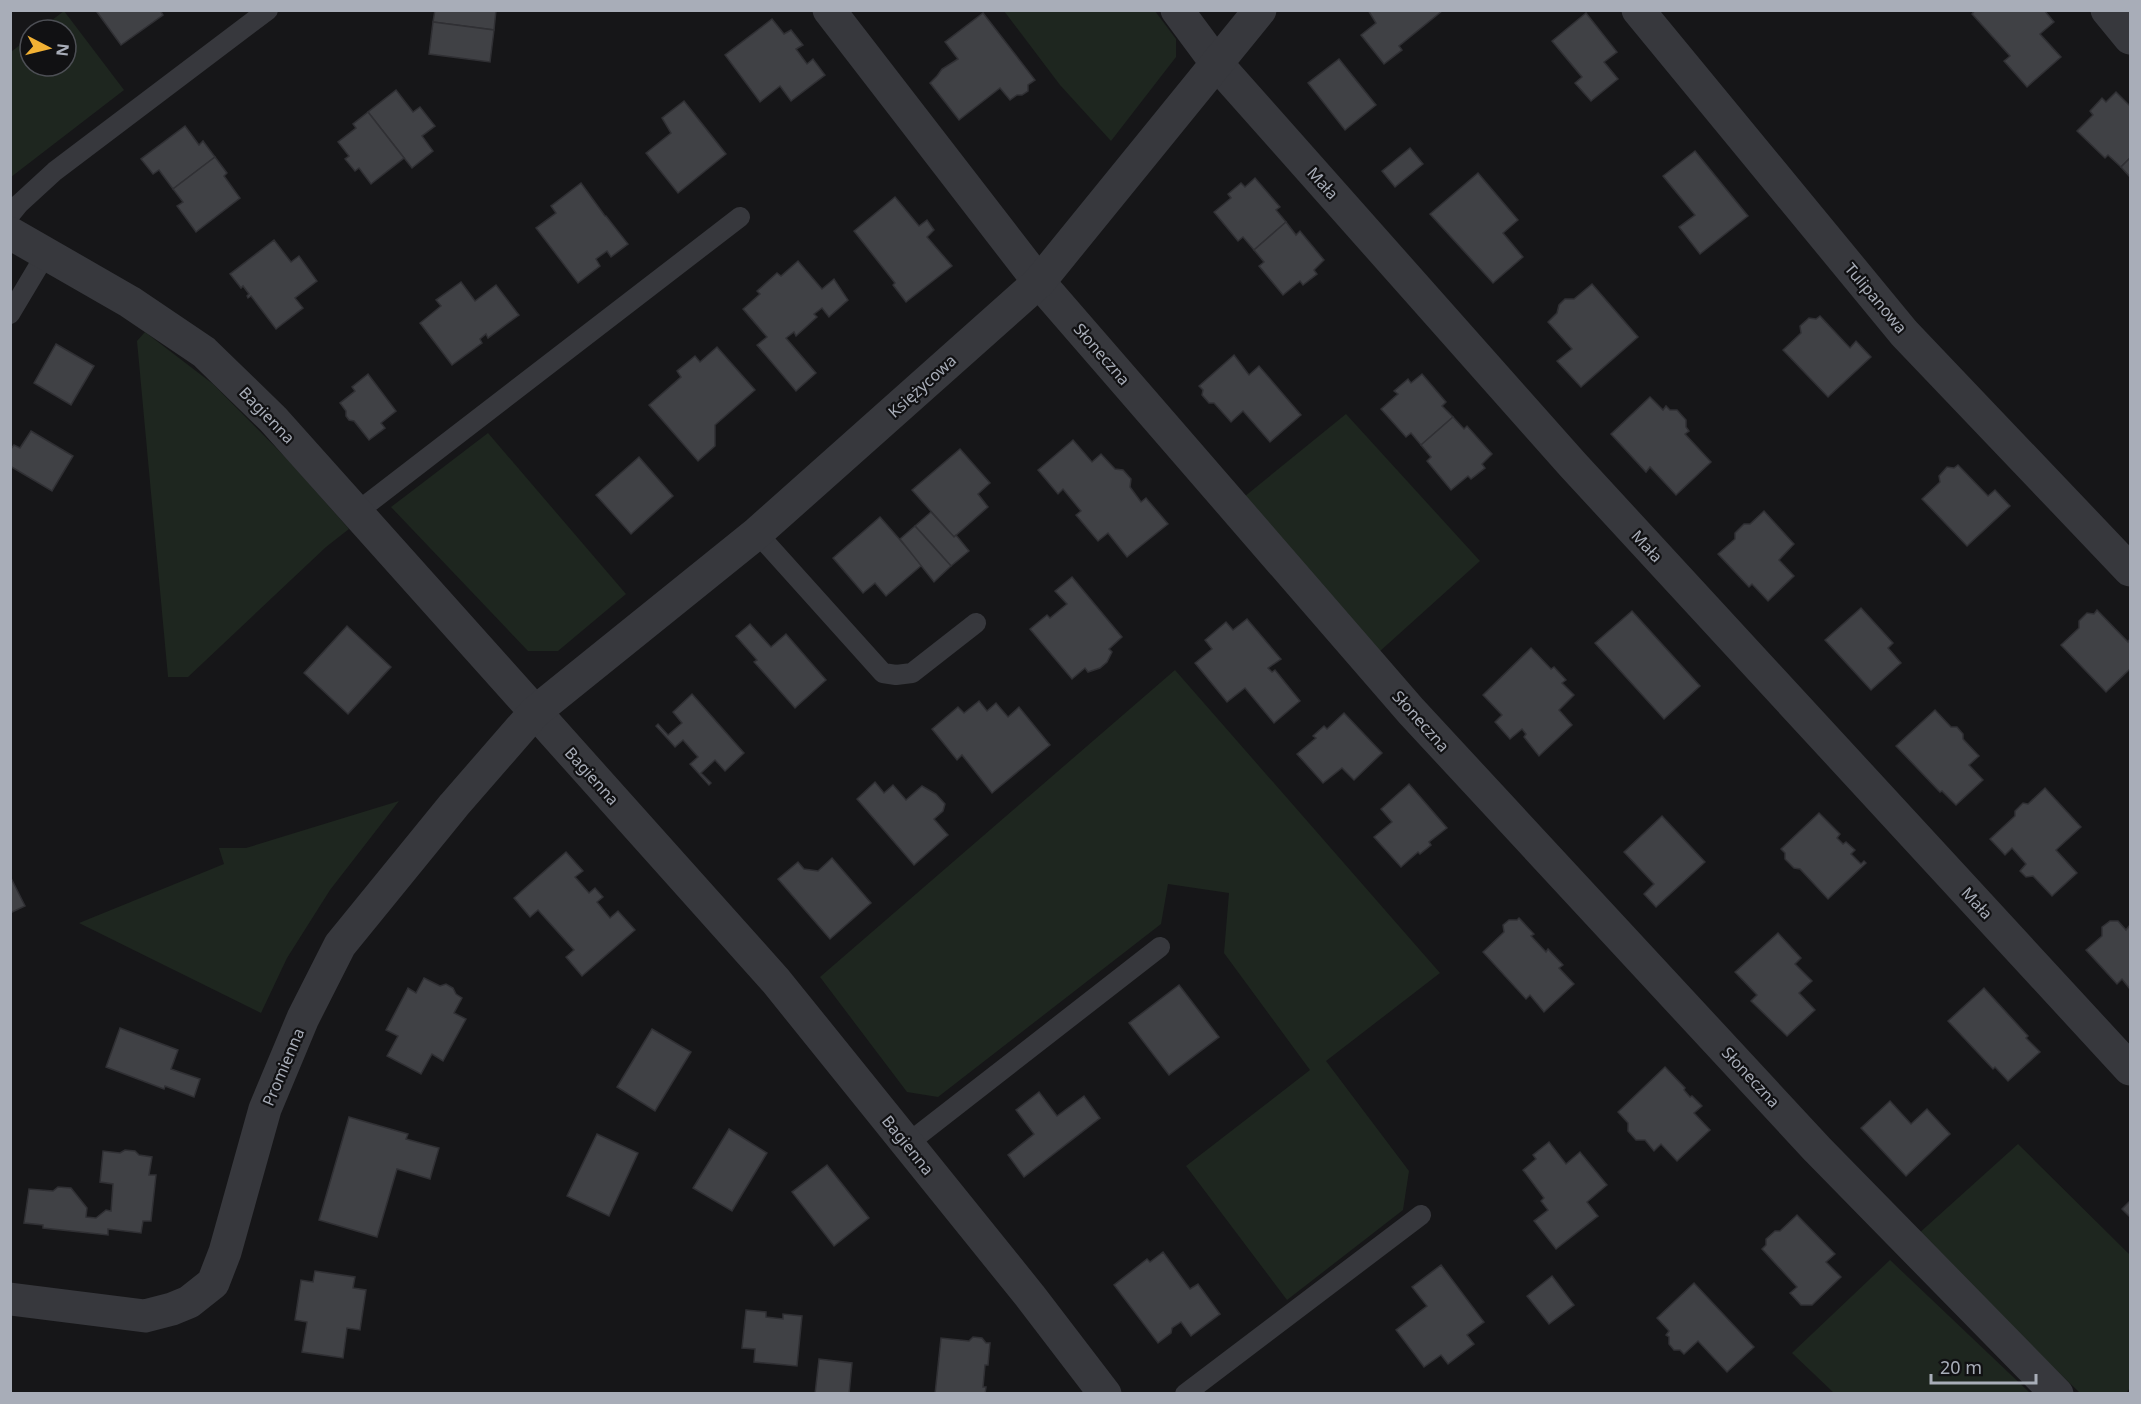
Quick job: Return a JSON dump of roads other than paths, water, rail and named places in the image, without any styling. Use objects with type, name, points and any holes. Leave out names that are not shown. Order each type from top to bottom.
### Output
[{"type":"street","name":"Słoneczna","points":[[829,10],[1039,282],[1411,711],[1817,1149],[2057,1394]]},
{"type":"street","name":"Mała","points":[[1177,10],[1217,64],[1573,465],[2130,1069]]},
{"type":"street","name":"Księżycowa","points":[[536,712],[757,533],[1039,282],[1260,10]]},
{"type":"street","name":"Tulipanowa","points":[[1638,10],[1904,333],[2130,570]]},
{"type":"street","points":[[2107,10],[2130,38]]},
{"type":"street","name":"Bagienna","points":[[10,233],[47,252],[130,302],[204,352],[273,419],[776,981],[1105,1394]]},
{"type":"street","name":"Promienna","points":[[10,1299],[145,1316],[189,1302],[213,1283],[225,1252],[265,1109],[303,1018],[340,945],[454,805],[536,712]]},
{"type":"lane","points":[[10,215],[56,171],[268,10]]},
{"type":"lane","points":[[357,512],[740,217]]},
{"type":"lane","points":[[10,314],[47,252]]},
{"type":"lane","points":[[757,533],[883,674],[912,674],[976,623]]},
{"type":"lane","points":[[907,1144],[1160,947]]},
{"type":"lane","points":[[1185,1394],[1421,1215]]}]
